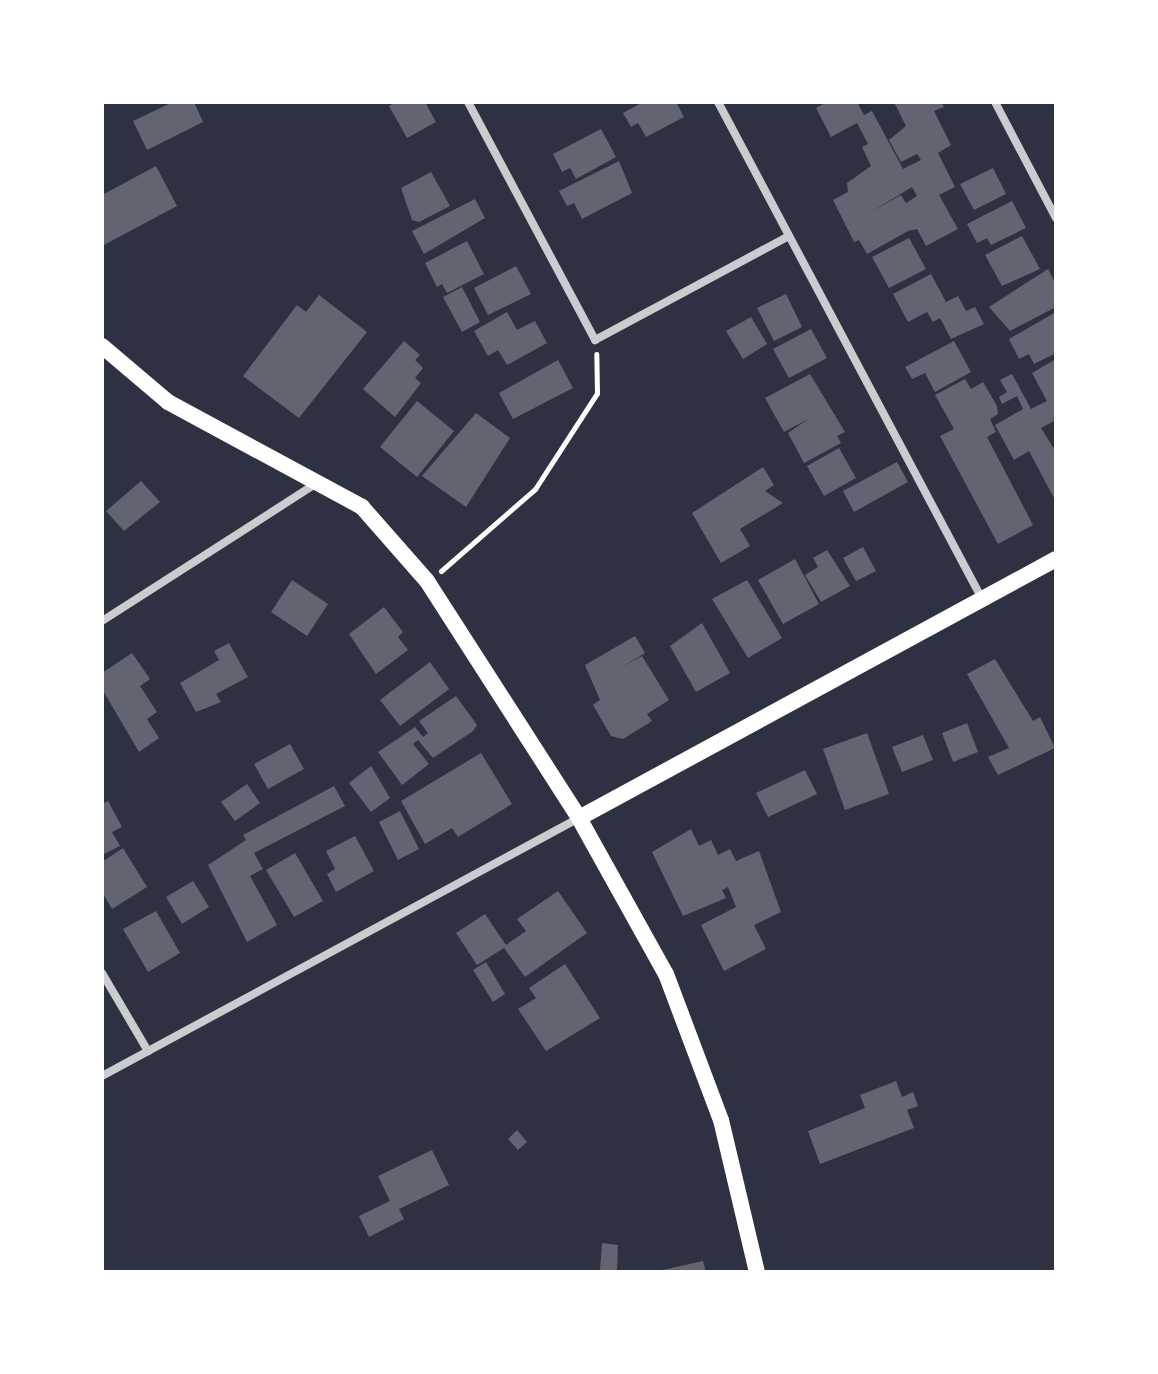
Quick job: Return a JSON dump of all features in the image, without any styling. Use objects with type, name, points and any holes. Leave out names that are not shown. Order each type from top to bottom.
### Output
[{"type":"main road","points":[[102,346],[168,402],[318,482],[383,525],[427,581],[579,818],[666,974],[689,1028],[721,1120],[757,1272]]},
{"type":"main road","points":[[579,818],[1056,559]]},
{"type":"street","points":[[468,102],[595,340],[789,236]]},
{"type":"street","points":[[718,102],[982,599]]},
{"type":"street","points":[[995,102],[1056,218]]},
{"type":"street","points":[[102,621],[318,482]]},
{"type":"street","points":[[102,1076],[579,818]]},
{"type":"street","points":[[102,973],[148,1051]]},
{"type":"path","points":[[427,581],[535,489],[597,393],[595,340]]},
{"type":"building","points":[[173,102],[194,102],[203,122],[147,150],[133,121]]},
{"type":"building","points":[[396,102],[425,102],[436,122],[407,138],[389,106]]},
{"type":"building","points":[[643,102],[676,102],[684,117],[646,137],[638,123],[631,127],[623,113]]},
{"type":"building","points":[[827,102],[857,102],[864,115],[872,111],[903,169],[921,160],[917,154],[901,162],[889,140],[906,126],[894,102],[941,102],[944,107],[934,111],[951,145],[938,153],[955,187],[939,195],[958,229],[926,246],[917,229],[908,231],[867,254],[859,240],[854,242],[833,200],[848,192],[847,183],[871,166],[862,147],[868,144],[857,123],[831,137],[816,108]],"holes":[[[912,187],[917,196],[906,203],[901,195],[871,212]]]},
{"type":"building","points":[[601,129],[616,157],[576,179],[570,168],[562,172],[553,154]]},
{"type":"building","points":[[619,161],[632,193],[582,219],[574,203],[567,206],[559,191]]},
{"type":"building","points":[[156,166],[177,206],[102,246],[102,195]]},
{"type":"building","points":[[993,168],[1006,194],[974,210],[960,184]]},
{"type":"building","points":[[431,172],[450,206],[419,222],[412,220],[401,188]]},
{"type":"building","points":[[475,199],[485,218],[424,254],[412,231]]},
{"type":"building","points":[[1012,201],[1026,228],[991,245],[987,238],[977,243],[967,224]]},
{"type":"building","points":[[1022,236],[1040,269],[1002,286],[985,255]]},
{"type":"building","points":[[909,238],[926,269],[889,288],[872,257]]},
{"type":"building","points":[[467,241],[484,274],[447,293],[442,284],[437,287],[425,263]]},
{"type":"building","points":[[516,266],[531,294],[488,315],[474,288]]},
{"type":"building","points":[[1048,269],[1056,284],[1056,307],[1010,331],[989,307]]},
{"type":"building","points":[[931,274],[946,302],[958,296],[966,311],[975,307],[984,324],[951,339],[940,318],[933,322],[927,312],[908,322],[893,294]]},
{"type":"building","points":[[462,287],[480,322],[462,332],[443,297]]},
{"type":"building","points":[[786,294],[802,327],[774,341],[757,308]]},
{"type":"building","points":[[319,295],[367,332],[299,418],[243,376],[297,305],[306,312]]},
{"type":"building","points":[[507,312],[517,330],[535,321],[547,343],[507,365],[498,350],[488,356],[474,331]]},
{"type":"building","points":[[1056,312],[1056,353],[1034,364],[1029,354],[1019,359],[1009,339]]},
{"type":"building","points":[[751,317],[767,344],[743,359],[726,331]]},
{"type":"building","points":[[811,329],[827,358],[789,378],[773,349]]},
{"type":"building","points":[[404,341],[420,355],[415,360],[423,368],[415,378],[421,383],[395,417],[363,389]]},
{"type":"building","points":[[954,341],[971,372],[935,392],[925,373],[912,379],[905,367]]},
{"type":"building","points":[[1056,359],[1056,420],[1041,428],[1056,452],[1056,502],[1029,451],[1014,460],[995,425],[1023,409],[1017,396],[1002,404],[999,397],[1007,392],[1000,380],[1012,374],[1031,409],[1047,401],[1032,373]]},
{"type":"building","points":[[558,360],[573,388],[513,419],[499,393]]},
{"type":"building","points":[[810,374],[845,432],[837,436],[841,443],[804,463],[788,433],[808,419],[784,432],[765,398]]},
{"type":"building","points":[[965,379],[971,389],[983,382],[997,406],[998,414],[990,419],[996,432],[987,437],[1033,525],[998,544],[940,436],[954,429],[935,395]]},
{"type":"building","points":[[417,401],[454,431],[417,477],[380,447]]},
{"type":"building","points":[[476,413],[510,438],[466,507],[422,476]]},
{"type":"building","points":[[839,448],[856,478],[824,496],[807,466]]},
{"type":"building","points":[[897,462],[908,482],[854,512],[843,491]]},
{"type":"building","points":[[763,467],[774,485],[765,491],[783,503],[740,529],[750,546],[721,563],[692,513]]},
{"type":"building","points":[[141,481],[160,502],[124,531],[106,511]]},
{"type":"building","points":[[863,547],[876,571],[856,581],[843,558]]},
{"type":"building","points":[[827,550],[850,586],[821,602],[805,575],[818,567],[813,558]]},
{"type":"building","points":[[795,559],[819,604],[783,624],[758,580]]},
{"type":"building","points":[[292,580],[328,604],[307,636],[271,612]]},
{"type":"building","points":[[747,580],[782,638],[748,658],[712,599]]},
{"type":"building","points":[[384,607],[403,632],[398,637],[408,650],[376,674],[349,634]]},
{"type":"building","points":[[702,623],[730,673],[696,692],[670,646]]},
{"type":"building","points":[[635,636],[645,653],[622,667],[642,656],[669,700],[647,714],[652,721],[623,739],[611,736],[593,705],[600,700],[585,665]]},
{"type":"building","points":[[229,643],[248,677],[216,694],[221,702],[196,712],[180,683],[219,660],[214,651]]},
{"type":"building","points":[[132,653],[150,679],[140,686],[157,712],[147,719],[159,738],[139,752],[102,689],[102,673]]},
{"type":"building","points":[[995,659],[1033,721],[1040,717],[1055,748],[998,775],[988,757],[1009,748],[967,674]]},
{"type":"building","points":[[430,662],[449,689],[400,726],[380,700]]},
{"type":"building","points":[[456,696],[477,725],[473,731],[433,758],[418,740],[413,744],[429,764],[402,785],[378,752],[415,727],[423,737],[428,733],[419,721]]},
{"type":"building","points":[[967,723],[978,752],[953,762],[942,733]]},
{"type":"building","points":[[867,733],[889,794],[845,810],[823,749]]},
{"type":"building","points":[[923,735],[933,760],[902,772],[892,747]]},
{"type":"building","points":[[290,744],[304,769],[268,789],[254,764]]},
{"type":"building","points":[[481,753],[512,804],[458,837],[452,828],[425,844],[401,801]]},
{"type":"building","points":[[371,766],[390,798],[371,812],[349,783]]},
{"type":"building","points":[[805,770],[817,794],[768,817],[756,793]]},
{"type":"building","points":[[247,784],[260,803],[235,821],[221,802]]},
{"type":"building","points":[[334,786],[345,806],[254,853],[263,869],[250,876],[277,925],[247,942],[208,865],[246,840],[243,835]]},
{"type":"building","points":[[108,801],[122,827],[112,832],[120,846],[102,855],[102,804]]},
{"type":"building","points":[[400,811],[419,849],[398,860],[379,822]]},
{"type":"building","points":[[691,829],[699,846],[711,840],[718,855],[730,849],[736,861],[759,851],[781,912],[754,925],[766,949],[724,971],[701,925],[736,907],[728,887],[722,890],[726,898],[683,916],[652,852]]},
{"type":"building","points":[[355,836],[374,871],[336,892],[327,874],[335,869],[326,851]]},
{"type":"building","points":[[123,848],[147,887],[112,909],[102,892],[102,862]]},
{"type":"building","points":[[295,853],[323,901],[294,917],[266,870]]},
{"type":"building","points":[[193,881],[209,907],[182,924],[166,897]]},
{"type":"building","points":[[558,891],[587,933],[525,977],[504,948],[477,965],[456,933],[485,914],[506,945],[526,931],[517,919]]},
{"type":"building","points":[[156,911],[180,953],[148,972],[123,929]]},
{"type":"building","points":[[486,962],[505,994],[493,1002],[473,970]]},
{"type":"building","points":[[565,964],[600,1018],[546,1051],[518,1009],[536,998],[529,988]]},
{"type":"building","points":[[896,1081],[902,1097],[913,1092],[918,1106],[907,1110],[914,1128],[820,1164],[808,1131],[865,1108],[860,1095]]},
{"type":"building","points":[[517,1130],[527,1142],[518,1150],[508,1139]]},
{"type":"building","points":[[432,1150],[449,1185],[399,1209],[404,1219],[369,1237],[359,1216],[390,1201],[378,1176]]},
{"type":"building","points":[[602,1243],[618,1245],[617,1271],[600,1270]]},
{"type":"building","points":[[703,1261],[706,1272],[658,1272],[658,1271]]}]
